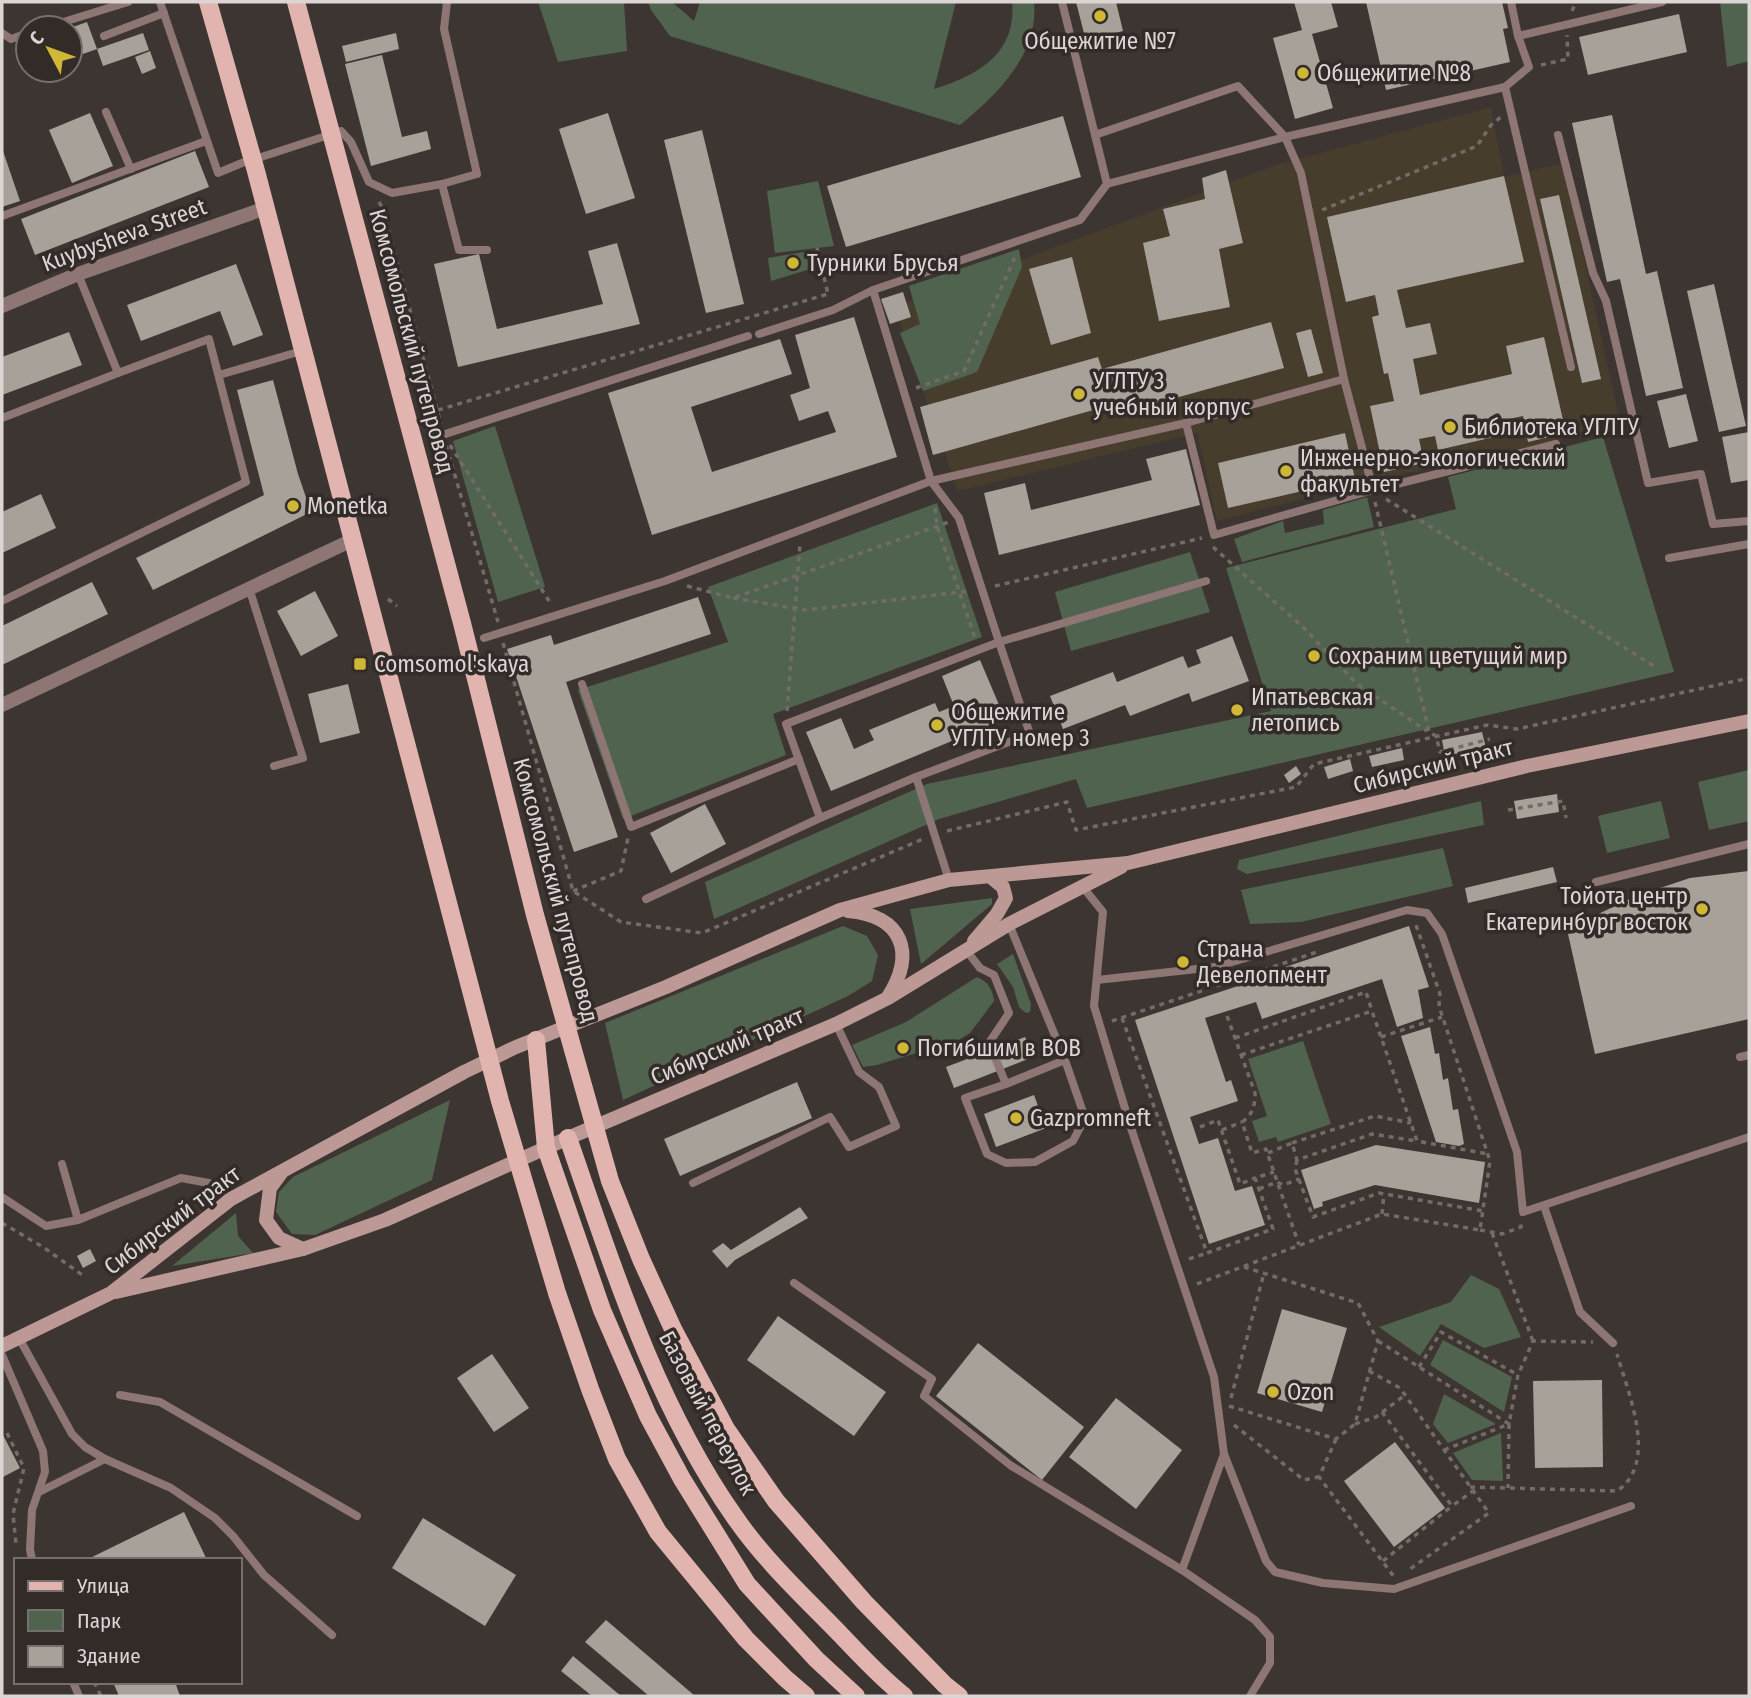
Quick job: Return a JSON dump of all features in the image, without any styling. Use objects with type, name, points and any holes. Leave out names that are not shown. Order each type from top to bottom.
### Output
[{"type":"main road","points":[[208,2],[264,198],[500,1101],[556,1293],[617,1459],[658,1532],[747,1639],[806,1696]]},
{"type":"main road","name":"Комсомольский путепровод","points":[[296,2],[462,623],[535,915],[610,1181],[673,1329],[726,1429],[776,1501],[864,1602],[959,1696]]},
{"type":"main road","name":"Сибирский тракт","points":[[111,1293],[230,1199],[373,1124],[464,1072],[840,911],[948,880],[1128,863],[1527,766],[1749,721]]},
{"type":"main road","name":"Сибирский тракт","points":[[111,1293],[303,1250],[385,1220],[568,1138],[836,1024],[888,998],[1009,924],[1128,863]]},
{"type":"main road","points":[[966,950],[997,914],[1006,898],[1003,887],[991,877]]},
{"type":"main road","points":[[840,911],[866,913],[883,919],[901,944],[903,960],[900,973],[888,998]]},
{"type":"main road","points":[[536,1040],[546,1148],[602,1310],[648,1416],[682,1479],[747,1584],[816,1659],[856,1696]]},
{"type":"main road","name":"Базовый переулок","points":[[568,1138],[640,1339],[694,1450],[733,1516],[780,1575],[866,1663],[904,1696]]},
{"type":"main road","points":[[284,1169],[270,1188],[266,1220],[279,1238],[303,1250]]},
{"type":"main road","points":[[2,1346],[111,1293]]},
{"type":"street","name":"Kuybysheva Street","points":[[2,306],[78,274],[263,209]]},
{"type":"street","points":[[2,705],[346,543]]},
{"type":"lane","points":[[84,16],[128,2]]},
{"type":"lane","points":[[160,2],[218,173],[249,160],[341,131],[351,142],[369,182],[392,192],[442,184],[477,174],[443,29],[447,2]]},
{"type":"lane","points":[[1062,2],[1107,184]]},
{"type":"lane","points":[[759,334],[833,310],[873,290],[1080,220],[1107,184],[1285,137],[1505,86],[1529,67],[1518,36],[1511,2]]},
{"type":"lane","points":[[1518,36],[1640,4],[1662,2]]},
{"type":"lane","points":[[104,36],[164,13]]},
{"type":"lane","points":[[1095,135],[1238,86],[1285,137],[1301,173],[1344,379],[1373,490]]},
{"type":"lane","points":[[1505,86],[1571,367]]},
{"type":"lane","points":[[106,112],[131,169]]},
{"type":"lane","points":[[1558,135],[1592,273],[1606,301],[1648,483],[1701,474],[1713,524],[1749,521]]},
{"type":"lane","points":[[2,216],[206,141]]},
{"type":"lane","points":[[249,160],[263,209]]},
{"type":"lane","points":[[442,184],[459,250],[487,250]]},
{"type":"lane","points":[[78,274],[118,373]]},
{"type":"lane","points":[[646,899],[820,818],[916,777],[1030,734],[959,519],[931,481],[873,290]]},
{"type":"lane","points":[[433,438],[748,336]]},
{"type":"lane","points":[[2,418],[209,339],[246,482],[2,601]]},
{"type":"lane","points":[[219,376],[298,352]]},
{"type":"lane","points":[[484,638],[665,580],[931,481],[1186,423],[1344,379]]},
{"type":"lane","points":[[1186,423],[1214,535],[1373,490],[1556,444]]},
{"type":"lane","points":[[1669,558],[1749,544]]},
{"type":"lane","points":[[820,818],[786,724],[999,642],[1206,581]]},
{"type":"lane","points":[[249,588],[303,758],[274,766]]},
{"type":"lane","points":[[582,684],[631,827],[799,759]]},
{"type":"lane","points":[[916,777],[948,880]]},
{"type":"lane","points":[[1596,882],[1749,844]]},
{"type":"lane","points":[[1082,886],[1103,912],[1094,1006],[1214,1377],[1224,1454],[1266,1561],[1275,1572],[1323,1583],[1394,1589],[1631,1506]]},
{"type":"lane","points":[[1097,980],[1215,967],[1407,910],[1427,913],[1442,934],[1517,1152],[1523,1212],[1749,1136]]},
{"type":"lane","points":[[1009,924],[1065,1060],[1085,1118],[1073,1140],[1035,1162],[1006,1163],[987,1154],[965,1098],[1065,1060]]},
{"type":"lane","points":[[966,950],[979,968],[994,975],[1009,1013],[989,1043],[1006,1084]]},
{"type":"lane","points":[[693,1183],[830,1117],[849,1147],[896,1126],[879,1087],[859,1072],[836,1024]]},
{"type":"lane","points":[[62,1164],[78,1220]]},
{"type":"lane","points":[[2,1197],[46,1226],[78,1220],[181,1178],[209,1184],[230,1199]]},
{"type":"lane","points":[[1544,1206],[1580,1312],[1613,1343]]},
{"type":"lane","points":[[794,1283],[932,1379],[924,1396],[1010,1465],[1182,1570],[1255,1620],[1270,1637],[1270,1662],[1250,1696]]},
{"type":"lane","points":[[19,1338],[72,1434],[85,1447],[105,1459],[171,1488],[215,1518],[264,1575],[332,1635]]},
{"type":"lane","points":[[2,1355],[43,1451],[45,1472],[32,1510],[32,1558]]},
{"type":"lane","points":[[120,1395],[160,1402],[357,1516]]},
{"type":"lane","points":[[1182,1570],[1224,1454]]},
{"type":"lane","points":[[39,1492],[105,1459]]},
{"type":"path","points":[[1529,67],[1568,59],[1566,25],[1576,2]]},
{"type":"path","points":[[1310,214],[1477,146],[1491,125],[1510,110]]},
{"type":"path","points":[[904,393],[964,371],[1023,239]]},
{"type":"path","points":[[817,248],[833,310]]},
{"type":"path","points":[[437,410],[828,294]]},
{"type":"path","points":[[444,436],[558,614]]},
{"type":"path","points":[[931,481],[937,526],[979,650]]},
{"type":"path","points":[[1373,490],[1657,668]]},
{"type":"path","points":[[1373,490],[1429,732]]},
{"type":"path","points":[[665,580],[733,598],[959,519]]},
{"type":"path","points":[[786,724],[802,529]]},
{"type":"path","points":[[1208,542],[1303,627],[1357,684],[1436,736],[1440,752],[1490,739]]},
{"type":"path","points":[[1508,810],[1563,801],[1566,817]]},
{"type":"path","points":[[573,891],[621,871],[631,827]]},
{"type":"path","points":[[1414,919],[1440,994],[1439,1006],[1490,1161],[1480,1230]]},
{"type":"path","points":[[1100,1025],[1325,949]]},
{"type":"path","points":[[1235,1038],[1366,992],[1417,1141]]},
{"type":"path","points":[[1241,1055],[1372,1012]]},
{"type":"path","points":[[1222,1130],[1250,1116],[1255,1104],[1255,1093],[1227,1016]]},
{"type":"path","points":[[1381,1037],[1443,1016]]},
{"type":"path","points":[[1122,1018],[1207,1253]]},
{"type":"path","points":[[1268,1153],[1375,1116],[1411,1123]]},
{"type":"path","points":[[1200,1127],[1218,1120],[1240,1184],[1274,1172]]},
{"type":"path","points":[[1242,1122],[1252,1153],[1266,1149],[1268,1153],[1299,1245]]},
{"type":"path","points":[[1297,1160],[1372,1134],[1488,1154]]},
{"type":"path","points":[[1292,1143],[1297,1160],[1295,1169],[1312,1217],[1379,1194],[1483,1211]]},
{"type":"path","points":[[1176,1263],[1273,1228],[1255,1178]]},
{"type":"path","points":[[1259,1189],[1277,1182],[1283,1185],[1299,1179]]},
{"type":"path","points":[[1382,1214],[1384,1194]]},
{"type":"path","points":[[1185,1288],[1382,1214],[1502,1234],[1521,1227],[1523,1212]]},
{"type":"path","points":[[2,1223],[43,1247],[85,1278]]},
{"type":"path","points":[[1492,1233],[1533,1341],[1518,1375],[1509,1424],[1508,1488]]},
{"type":"path","points":[[1242,1266],[1358,1303],[1378,1341],[1509,1424]]},
{"type":"path","points":[[1264,1273],[1229,1406],[1234,1426],[1304,1480],[1319,1477]]},
{"type":"path","points":[[1419,1367],[1441,1332],[1518,1375]]},
{"type":"path","points":[[1355,1424],[1378,1341]]},
{"type":"path","points":[[1382,1561],[1471,1489],[1617,1491],[1629,1483],[1637,1466],[1637,1424],[1613,1343],[1533,1341]]},
{"type":"path","points":[[1369,1371],[1400,1388],[1489,1513],[1406,1571]]},
{"type":"path","points":[[1319,1477],[1336,1438],[1355,1424],[1376,1417],[1405,1395]]},
{"type":"path","points":[[1229,1406],[1336,1438]]},
{"type":"path","points":[[1382,1412],[1452,1506]]},
{"type":"path","points":[[1444,1450],[1509,1424]]},
{"type":"path","points":[[7,1433],[24,1468],[13,1514],[16,1548]]},
{"type":"path","points":[[1319,1477],[1396,1578]]},
{"type":"shaded area","points":[[1491,107],[1504,177],[1563,163],[1621,426],[1376,480],[1217,521],[1197,433],[958,491],[894,307],[1276,165]]},
{"type":"green space","points":[[538,2],[624,2],[627,51],[558,62]]},
{"type":"green space","points":[[648,2],[672,2],[694,21],[700,2],[956,2],[934,89],[979,69],[1001,49],[1012,20],[1012,2],[1034,2],[1034,21],[1023,56],[1013,72],[988,100],[960,125],[670,36]]},
{"type":"green space","points":[[1720,2],[1749,2],[1749,61],[1727,67]]},
{"type":"green space","points":[[818,181],[834,246],[775,253],[767,191]]},
{"type":"green space","points":[[1019,249],[1022,267],[977,372],[923,391],[900,333],[920,324],[909,286]]},
{"type":"green space","name":"Турники Брусья","points":[[815,250],[817,267],[771,281],[768,258]]},
{"type":"green space","points":[[495,426],[545,587],[498,602],[453,441]]},
{"type":"green space","points":[[1603,437],[1674,672],[1087,808],[1076,779],[939,819],[714,919],[705,882],[927,784],[1271,711],[1226,568],[1456,509],[1448,477]]},
{"type":"green space","points":[[1367,497],[1374,527],[1242,562],[1234,539],[1283,521],[1285,533],[1324,524],[1323,510]]},
{"type":"green space","points":[[937,503],[982,637],[773,714],[786,755],[623,819],[578,690],[728,642],[708,587]]},
{"type":"green space","points":[[1190,552],[1210,612],[1071,651],[1055,592]]},
{"type":"green space","points":[[1749,770],[1749,821],[1709,830],[1698,782]]},
{"type":"green space","points":[[1481,801],[1484,825],[1247,874],[1237,869],[1239,860]]},
{"type":"green space","points":[[1661,801],[1670,838],[1607,853],[1598,816]]},
{"type":"green space","points":[[1443,848],[1453,886],[1301,922],[1250,924],[1241,890]]},
{"type":"green space","points":[[992,898],[992,904],[921,964],[910,909]]},
{"type":"green space","points":[[843,926],[867,936],[878,955],[872,981],[848,996],[623,1100],[605,1023]]},
{"type":"green space","points":[[1013,954],[1031,1004],[1030,1012],[1026,1013],[1019,1007],[1013,987],[997,964]]},
{"type":"green space","points":[[977,977],[989,986],[994,1001],[970,1033],[959,1040],[863,1067],[852,1045],[906,1022]]},
{"type":"green space","points":[[1303,1041],[1331,1124],[1278,1142],[1276,1137],[1259,1142],[1252,1121],[1267,1116],[1248,1059]]},
{"type":"green space","points":[[450,1100],[432,1180],[315,1235],[292,1234],[276,1212],[279,1192],[293,1177]]},
{"type":"green space","points":[[236,1213],[238,1236],[253,1253],[172,1266]]},
{"type":"green space","points":[[1471,1275],[1499,1289],[1521,1337],[1484,1348],[1441,1324],[1420,1356],[1379,1327],[1451,1302]]},
{"type":"green space","points":[[1443,1340],[1512,1377],[1504,1412],[1430,1365]]},
{"type":"green space","points":[[1444,1394],[1496,1424],[1448,1443],[1433,1424]]},
{"type":"green space","points":[[1501,1433],[1503,1481],[1472,1480],[1453,1453]]},
{"type":"building","name":"Общежитие №7","points":[[1076,2],[1116,2],[1123,31],[1086,41]]},
{"type":"building","name":"Общежитие №8","points":[[1294,2],[1331,2],[1338,27],[1312,34],[1333,108],[1295,119],[1273,38],[1302,30]]},
{"type":"building","points":[[1366,2],[1502,2],[1508,28],[1503,29],[1510,62],[1386,90]]},
{"type":"building","points":[[1679,14],[1687,52],[1588,75],[1579,37]]},
{"type":"building","points":[[87,22],[97,49],[84,54],[84,23]]},
{"type":"building","points":[[143,33],[149,50],[103,66],[97,49]]},
{"type":"building","points":[[396,33],[399,49],[346,62],[342,46]]},
{"type":"building","points":[[150,51],[156,68],[142,74],[135,57]]},
{"type":"building","points":[[382,55],[402,137],[427,131],[431,149],[371,166],[345,64]]},
{"type":"building","points":[[90,113],[113,166],[72,183],[49,130]]},
{"type":"building","points":[[608,113],[635,198],[586,214],[559,129]]},
{"type":"building","points":[[1612,115],[1646,274],[1657,271],[1683,388],[1646,396],[1620,279],[1607,282],[1572,123]]},
{"type":"building","points":[[1063,116],[1081,177],[846,247],[827,186]]},
{"type":"building","points":[[702,130],[744,304],[706,313],[664,140]]},
{"type":"building","points":[[2,148],[20,201],[2,207]]},
{"type":"building","points":[[195,151],[209,187],[35,255],[21,219]]},
{"type":"building","points":[[1226,170],[1243,243],[1219,249],[1230,307],[1159,321],[1143,243],[1170,236],[1163,209],[1205,199],[1202,178]]},
{"type":"building","points":[[1504,176],[1524,262],[1397,290],[1406,328],[1430,323],[1437,354],[1413,359],[1420,395],[1512,374],[1506,346],[1544,337],[1566,433],[1528,442],[1523,416],[1504,420],[1507,434],[1438,450],[1435,436],[1419,439],[1424,463],[1384,472],[1370,406],[1394,401],[1388,373],[1384,374],[1372,317],[1379,315],[1375,295],[1346,302],[1327,217]]},
{"type":"building","points":[[1559,195],[1601,379],[1582,383],[1540,199]]},
{"type":"building","points":[[617,243],[640,324],[458,367],[434,264],[479,254],[497,329],[603,304],[588,251]]},
{"type":"building","points":[[1072,257],[1091,333],[1051,345],[1029,269]]},
{"type":"building","points":[[236,264],[263,335],[233,346],[220,311],[141,341],[127,305]]},
{"type":"building","points":[[1714,284],[1746,426],[1719,432],[1687,291]]},
{"type":"building","points":[[903,292],[911,317],[890,324],[881,299]]},
{"type":"building","points":[[854,317],[897,457],[652,535],[608,393],[780,339],[792,374],[691,407],[712,472],[836,432],[828,411],[799,421],[790,395],[810,388],[795,335]]},
{"type":"building","name":"УГЛТУ 3 учебный корпус","points":[[1271,322],[1284,368],[1114,415],[1111,405],[933,455],[920,407],[1098,357],[1102,369]]},
{"type":"building","points":[[1311,329],[1323,373],[1308,377],[1296,333]]},
{"type":"building","points":[[69,332],[82,365],[2,395],[2,357]]},
{"type":"building","points":[[273,380],[311,512],[153,590],[136,558],[264,495],[237,390]]},
{"type":"building","points":[[1686,394],[1698,441],[1669,448],[1657,401]]},
{"type":"building","points":[[1749,432],[1749,480],[1731,483],[1722,437]]},
{"type":"building","name":"Инженерно-экологический факультет","points":[[1345,433],[1355,479],[1228,508],[1218,463]]},
{"type":"building","points":[[1186,449],[1200,505],[999,555],[984,493],[1025,483],[1031,510],[1152,480],[1146,459]]},
{"type":"building","points":[[41,494],[56,528],[2,553],[2,512]]},
{"type":"building","points":[[92,582],[108,614],[2,665],[2,626]]},
{"type":"building","points":[[315,591],[338,636],[301,656],[277,611]]},
{"type":"building","points":[[698,597],[711,634],[566,682],[618,837],[574,852],[507,649],[551,635],[554,645]]},
{"type":"building","points":[[1232,636],[1249,681],[1192,702],[1189,693],[1130,716],[1125,705],[1063,729],[1050,696],[1113,672],[1117,682],[1183,656],[1188,668],[1201,663],[1196,650]]},
{"type":"building","name":"Общежитие УГЛТУ номер 3","points":[[980,660],[1005,719],[831,791],[806,732],[841,718],[854,749],[874,740],[869,730],[935,703],[939,712],[954,706],[942,676]]},
{"type":"building","points":[[348,684],[360,733],[320,743],[308,694]]},
{"type":"building","points":[[1482,732],[1486,748],[1445,756],[1442,740]]},
{"type":"building","points":[[1402,748],[1404,760],[1372,767],[1369,756]]},
{"type":"building","points":[[1350,759],[1353,771],[1328,779],[1324,767]]},
{"type":"building","points":[[1296,766],[1301,774],[1289,783],[1284,775]]},
{"type":"building","points":[[1557,794],[1559,812],[1517,819],[1514,801]]},
{"type":"building","points":[[705,804],[726,844],[671,873],[650,833]]},
{"type":"building","points":[[1553,867],[1557,882],[1468,903],[1465,888]]},
{"type":"building","points":[[1749,871],[1749,1019],[1595,1054],[1568,934],[1595,928],[1592,917],[1636,896],[1690,878]]},
{"type":"building","points":[[1409,926],[1429,987],[1418,990],[1423,1018],[1397,1027],[1382,979],[1262,1019],[1256,1002],[1205,1018],[1226,1082],[1231,1080],[1238,1101],[1190,1117],[1199,1144],[1218,1138],[1235,1191],[1252,1186],[1265,1225],[1209,1244],[1135,1020]]},
{"type":"building","points":[[1430,1027],[1435,1054],[1439,1053],[1443,1080],[1448,1078],[1453,1110],[1458,1109],[1464,1144],[1459,1146],[1436,1142],[1401,1036]]},
{"type":"building","points":[[1025,1037],[1033,1057],[954,1088],[946,1067]]},
{"type":"building","points":[[797,1082],[812,1118],[680,1176],[664,1139]]},
{"type":"building","points":[[1034,1095],[1046,1128],[996,1147],[984,1114]]},
{"type":"building","points":[[1376,1145],[1485,1162],[1479,1203],[1375,1185],[1322,1202],[1323,1206],[1314,1209],[1301,1170]]},
{"type":"building","points":[[800,1207],[808,1218],[735,1260],[727,1268],[712,1251],[723,1243],[731,1250]]},
{"type":"building","points":[[90,1249],[96,1261],[83,1268],[77,1256]]},
{"type":"building","points":[[1282,1309],[1347,1328],[1322,1412],[1257,1393]]},
{"type":"building","points":[[778,1316],[886,1392],[854,1436],[747,1360]]},
{"type":"building","points":[[978,1343],[1084,1427],[1042,1480],[936,1396]]},
{"type":"building","points":[[492,1354],[529,1408],[494,1432],[457,1378]]},
{"type":"building","points":[[1602,1380],[1603,1467],[1535,1468],[1533,1381]]},
{"type":"building","points":[[1116,1398],[1182,1450],[1136,1509],[1069,1457]]},
{"type":"building","points":[[2,1433],[20,1468],[3,1477],[2,1476]]},
{"type":"building","points":[[1395,1442],[1445,1508],[1394,1547],[1344,1481]]},
{"type":"building","points":[[184,1512],[206,1558],[90,1558]]},
{"type":"building","points":[[423,1518],[516,1575],[485,1626],[392,1568]]},
{"type":"building","points":[[606,1620],[695,1696],[649,1696],[585,1642]]},
{"type":"building","points":[[573,1656],[621,1696],[592,1696],[561,1671]]},
{"type":"building","points":[[114,1684],[176,1684],[180,1696],[119,1696]]},
{"type":"place","name":"Общежитие №7","points":[[1100,16]]},
{"type":"place","name":"Общежитие №8","points":[[1303,73]]},
{"type":"place","name":"Турники Брусья","points":[[793,263]]},
{"type":"place","name":"УГЛТУ 3 учебный корпус","points":[[1079,394]]},
{"type":"place","name":"Библиотека УГЛТУ","points":[[1450,427]]},
{"type":"place","name":"Инженерно-экологический факультет","points":[[1286,471]]},
{"type":"place","name":"Monetka","points":[[293,506]]},
{"type":"place","name":"Сохраним цветущий мир","points":[[1314,656]]},
{"type":"place","name":"Comsomol'skaya","points":[[360,664]]},
{"type":"place","name":"Ипатьевская летопись","points":[[1237,710]]},
{"type":"place","name":"Общежитие УГЛТУ номер 3","points":[[937,725]]},
{"type":"place","name":"Тойота центр Екатеринбург восток","points":[[1702,909]]},
{"type":"place","name":"Страна Девелопмент","points":[[1183,962]]},
{"type":"place","name":"Погибшим в ВОВ","points":[[903,1048]]},
{"type":"place","name":"Gazpromneft","points":[[1016,1118]]},
{"type":"place","name":"Ozon","points":[[1273,1392]]}]
